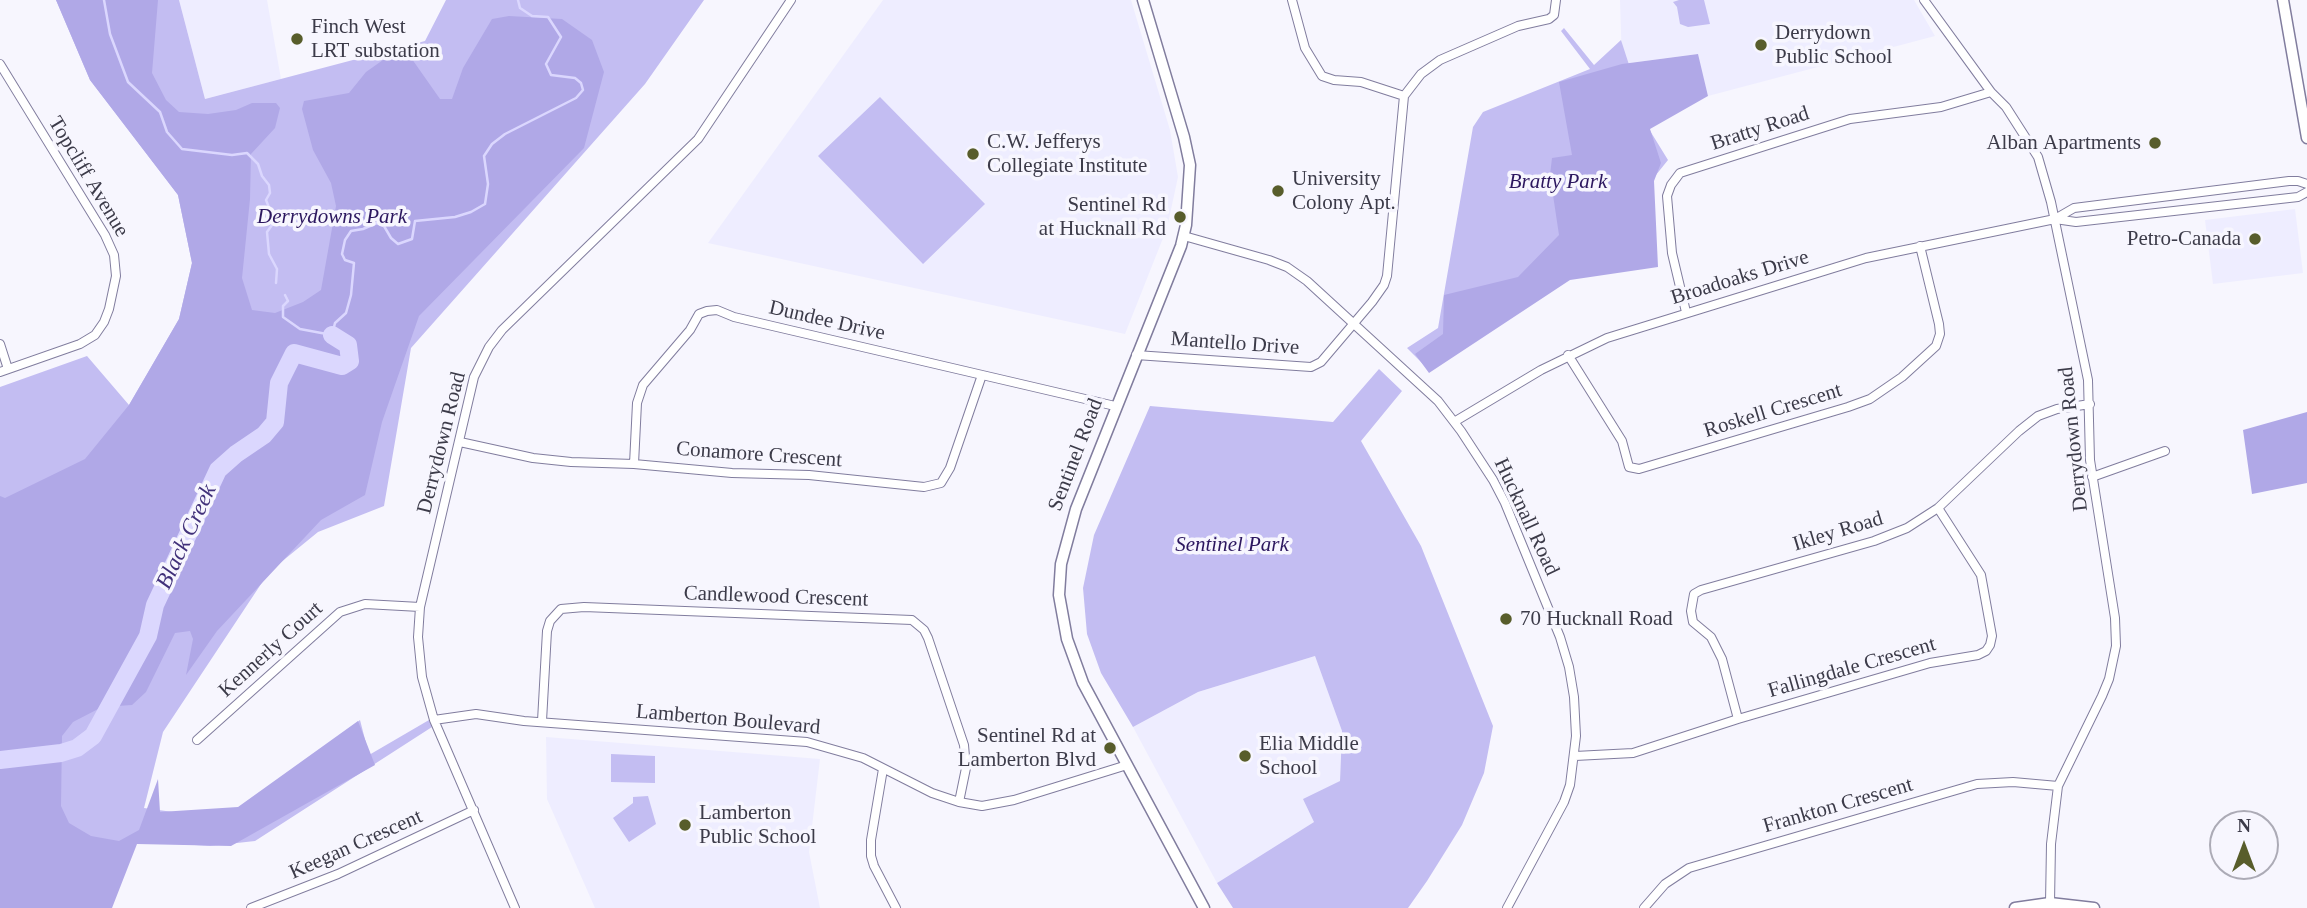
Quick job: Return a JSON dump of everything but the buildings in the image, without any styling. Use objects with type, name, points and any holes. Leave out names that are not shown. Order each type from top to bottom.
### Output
[{"type":"street","name":"Derrydown Road","points":[[515,908],[434,720],[422,677],[418,637],[420,607],[474,377],[489,347],[502,330],[698,139],[791,0]]},
{"type":"street","name":"Sentinel Road","points":[[1143,0],[1190,165],[1184,236],[1115,406],[1067,536],[1061,564],[1059,595],[1072,659],[1205,908]]},
{"type":"street","points":[[1292,0],[1305,48],[1322,76],[1334,80],[1361,82],[1404,96],[1421,74],[1440,60],[1518,26],[1549,19],[1554,15],[1556,0]]},
{"type":"street","name":"Derrydown Road","points":[[1924,0],[2006,107],[2038,157],[2055,219],[2088,380],[2092,477],[2115,618],[2116,646],[2109,679],[2102,696],[2058,786],[2050,844],[2050,903]]},
{"type":"street","points":[[2283,0],[2302,85],[2307,138]]},
{"type":"street","name":"Topcliff Avenue","points":[[1,69],[105,234],[114,255],[116,276],[109,309],[95,335],[80,344],[4,371]]},
{"type":"street","name":"Bratty Road","points":[[1686,312],[1672,253],[1667,196],[1680,173],[1850,119],[1941,107],[1992,92]]},
{"type":"street","name":"Mantello Drive","points":[[1136,355],[1311,367],[1321,362],[1384,285],[1387,276],[1404,96]]},
{"type":"street","name":"Broadoaks Drive","points":[[1454,422],[1568,355],[1607,338],[1866,258],[2055,219],[2074,208],[2115,201],[2298,181],[2307,184]]},
{"type":"street","points":[[2227,188],[2229,205]]},
{"type":"street","name":"Broadoaks Drive","points":[[2055,219],[2076,222],[2298,197],[2307,192]]},
{"type":"street","points":[[2185,193],[2188,209]]},
{"type":"street","points":[[2115,201],[2116,217]]},
{"type":"street","name":"Hucknall Road","points":[[1184,236],[1287,267],[1307,281],[1438,401],[1493,480],[1505,503],[1560,637],[1569,667],[1574,697],[1575,756],[1564,802],[1507,908]]},
{"type":"street","name":"Roskell Crescent","points":[[1568,355],[1622,441],[1629,467],[1639,469],[1848,407],[1870,399],[1902,377],[1936,346],[1940,334],[1939,324],[1920,246]]},
{"type":"street","name":"Dundee Drive","points":[[634,464],[637,404],[643,385],[690,330],[699,314],[707,311],[716,310],[734,317],[1115,406]]},
{"type":"street","points":[[0,344],[4,371]]},
{"type":"street","name":"Conamore Crescent","points":[[460,442],[533,458],[571,462],[634,464],[732,473],[809,474],[916,487],[933,486],[941,483],[950,468],[982,375]]},
{"type":"street","name":"Ikley Road","points":[[1738,719],[1722,659],[1711,637],[1693,622],[1691,611],[1694,594],[1874,541],[1907,528],[1938,508],[2038,416],[2057,409],[2090,404]]},
{"type":"street","points":[[2092,477],[2165,451]]},
{"type":"street","name":"Fallingdale Crescent","points":[[1575,756],[1633,753],[1930,663],[1978,655],[1986,651],[1992,636],[1981,575],[1938,508]]},
{"type":"street","name":"Kennerly Court","points":[[197,740],[340,612],[365,604],[420,607]]},
{"type":"street","name":"Candlewood Crescent","points":[[542,722],[547,631],[550,621],[561,609],[584,607],[912,620],[924,630],[928,638],[964,745],[966,768],[959,802]]},
{"type":"street","name":"Lamberton Boulevard","points":[[434,720],[476,715],[795,741],[847,753],[932,793],[982,806],[1014,800],[1127,765]]},
{"type":"street","points":[[883,769],[871,840],[871,856],[896,908]]},
{"type":"street","name":"Frankton Crescent","points":[[1644,908],[1665,884],[1689,868],[1977,784],[2012,782],[2058,786]]},
{"type":"street","name":"Keegan Crescent","points":[[251,908],[338,874],[474,810]]},
{"type":"street","points":[[2015,908],[2050,903],[2094,908]]},
{"type":"shaded area","points":[[179,0],[267,0],[281,79],[205,99]]},
{"type":"shaded area","name":"C.W. Jefferys Collegiate Institute","points":[[883,0],[1131,0],[1170,130],[1178,177],[1167,228],[1125,334],[708,243]]},
{"type":"shaded area","name":"Derrydown Public School","points":[[1620,0],[1914,0],[1935,36],[1708,96],[1697,54],[1622,64]]},
{"type":"shaded area","points":[[2295,209],[2303,273],[2213,284],[2205,220]]},
{"type":"shaded area","name":"Elia Middle School","points":[[1315,656],[1342,731],[1340,781],[1314,822],[1217,883],[1133,727],[1198,692]]},
{"type":"shaded area","name":"Lamberton Public School","points":[[546,737],[820,759],[809,852],[820,908],[595,908],[547,799]]},
{"type":"green space","name":"Derrydowns Park","points":[[56,0],[179,0],[205,99],[425,41],[446,0],[704,0],[645,84],[411,348],[384,506],[318,532],[269,572],[163,732],[144,808],[202,816],[245,806],[360,720],[369,755],[429,720],[432,727],[255,841],[210,846],[132,841],[0,908],[0,387],[87,356],[129,405],[179,319],[192,263],[178,195],[90,80]]},
{"type":"green space","name":"Derrydowns Park","points":[[56,0],[158,0],[152,73],[166,100],[179,112],[208,114],[236,110],[252,103],[276,103],[280,108],[275,128],[251,154],[250,199],[242,278],[252,310],[275,313],[303,302],[321,290],[336,206],[331,183],[313,150],[302,109],[304,101],[349,93],[366,72],[383,60],[407,52],[440,99],[452,99],[463,68],[492,19],[509,16],[562,19],[592,40],[604,72],[584,148],[419,316],[382,422],[365,495],[321,520],[217,631],[186,675],[193,639],[190,631],[175,633],[146,692],[132,705],[102,707],[73,722],[62,736],[61,806],[69,823],[91,836],[119,841],[139,830],[158,779],[160,812],[238,807],[358,721],[375,765],[231,846],[137,844],[112,908],[0,908],[0,496],[5,498],[85,459],[129,405],[179,319],[192,263],[178,195],[90,80]]},
{"type":"green space","points":[[1704,0],[1710,24],[1688,27],[1680,24],[1677,7],[1673,2]]},
{"type":"green space","name":"Bratty Park","points":[[1564,28],[1594,65],[1621,40],[1643,108],[1644,121],[1668,160],[1578,272],[1425,366],[1407,348],[1438,328],[1473,127],[1483,112],[1590,69],[1561,31]]},
{"type":"green space","points":[[1698,54],[1708,96],[1650,129],[1661,163],[1654,181],[1658,267],[1570,280],[1429,373],[1415,354],[1443,334],[1444,295],[1518,277],[1559,235],[1550,175],[1552,158],[1572,155],[1559,82],[1622,64]]},
{"type":"green space","points":[[880,97],[985,204],[923,264],[818,156]]},
{"type":"green space","name":"Sentinel Park","points":[[1379,369],[1402,391],[1361,441],[1421,546],[1493,726],[1484,773],[1462,825],[1408,908],[1233,908],[1217,883],[1314,822],[1303,799],[1340,781],[1342,731],[1315,656],[1198,692],[1133,727],[1101,673],[1087,634],[1083,588],[1094,535],[1150,406],[1333,422]]},
{"type":"green space","points":[[2307,412],[2307,483],[2252,494],[2243,430]]},
{"type":"green space","points":[[611,754],[655,756],[655,783],[611,782]]},
{"type":"green space","points":[[648,796],[656,824],[629,842],[613,818],[633,803],[633,797]]},
{"type":"waterway","points":[[104,0],[110,34],[128,82],[160,112],[167,132],[182,149],[232,155],[247,153],[258,164],[269,185],[270,193],[266,200],[272,215],[272,225],[267,232],[269,254],[277,269],[276,283]]},
{"type":"waterway","name":"Black Creek","points":[[285,295],[288,301],[283,306],[283,317],[300,329],[332,335],[335,323],[346,313],[351,295],[354,263],[345,260],[342,254],[345,240],[351,231],[377,223],[384,226],[398,244],[412,239],[415,221],[455,217],[485,204],[488,184],[484,156],[492,144],[505,134],[576,98],[583,90],[581,83],[575,78],[551,75],[546,64],[561,37],[548,17],[532,16],[520,8],[518,0]]},
{"type":"waterway","name":"Black Creek","points":[[0,760],[61,753],[77,748],[93,736],[148,636],[155,605],[218,470],[264,435],[275,422],[279,383],[294,353],[342,366],[350,361],[348,345],[332,335]]},
{"type":"place","name":"Finch West LRT substation","points":[[297,39]]},
{"type":"place","name":"Derrydown Public School","points":[[1761,45]]},
{"type":"place","name":"Alban Apartments","points":[[2155,143]]},
{"type":"place","name":"C.W. Jefferys Collegiate Institute","points":[[973,154]]},
{"type":"place","name":"University Colony Apt.","points":[[1278,191]]},
{"type":"place","name":"Sentinel Rd at Hucknall Rd","points":[[1180,217]]},
{"type":"place","name":"Petro-Canada","points":[[2255,239]]},
{"type":"place","name":"70 Hucknall Road","points":[[1506,619]]},
{"type":"place","name":"Sentinel Rd at Lamberton Blvd","points":[[1110,748]]},
{"type":"place","name":"Elia Middle School","points":[[1245,756]]},
{"type":"place","name":"Lamberton Public School","points":[[685,825]]}]
